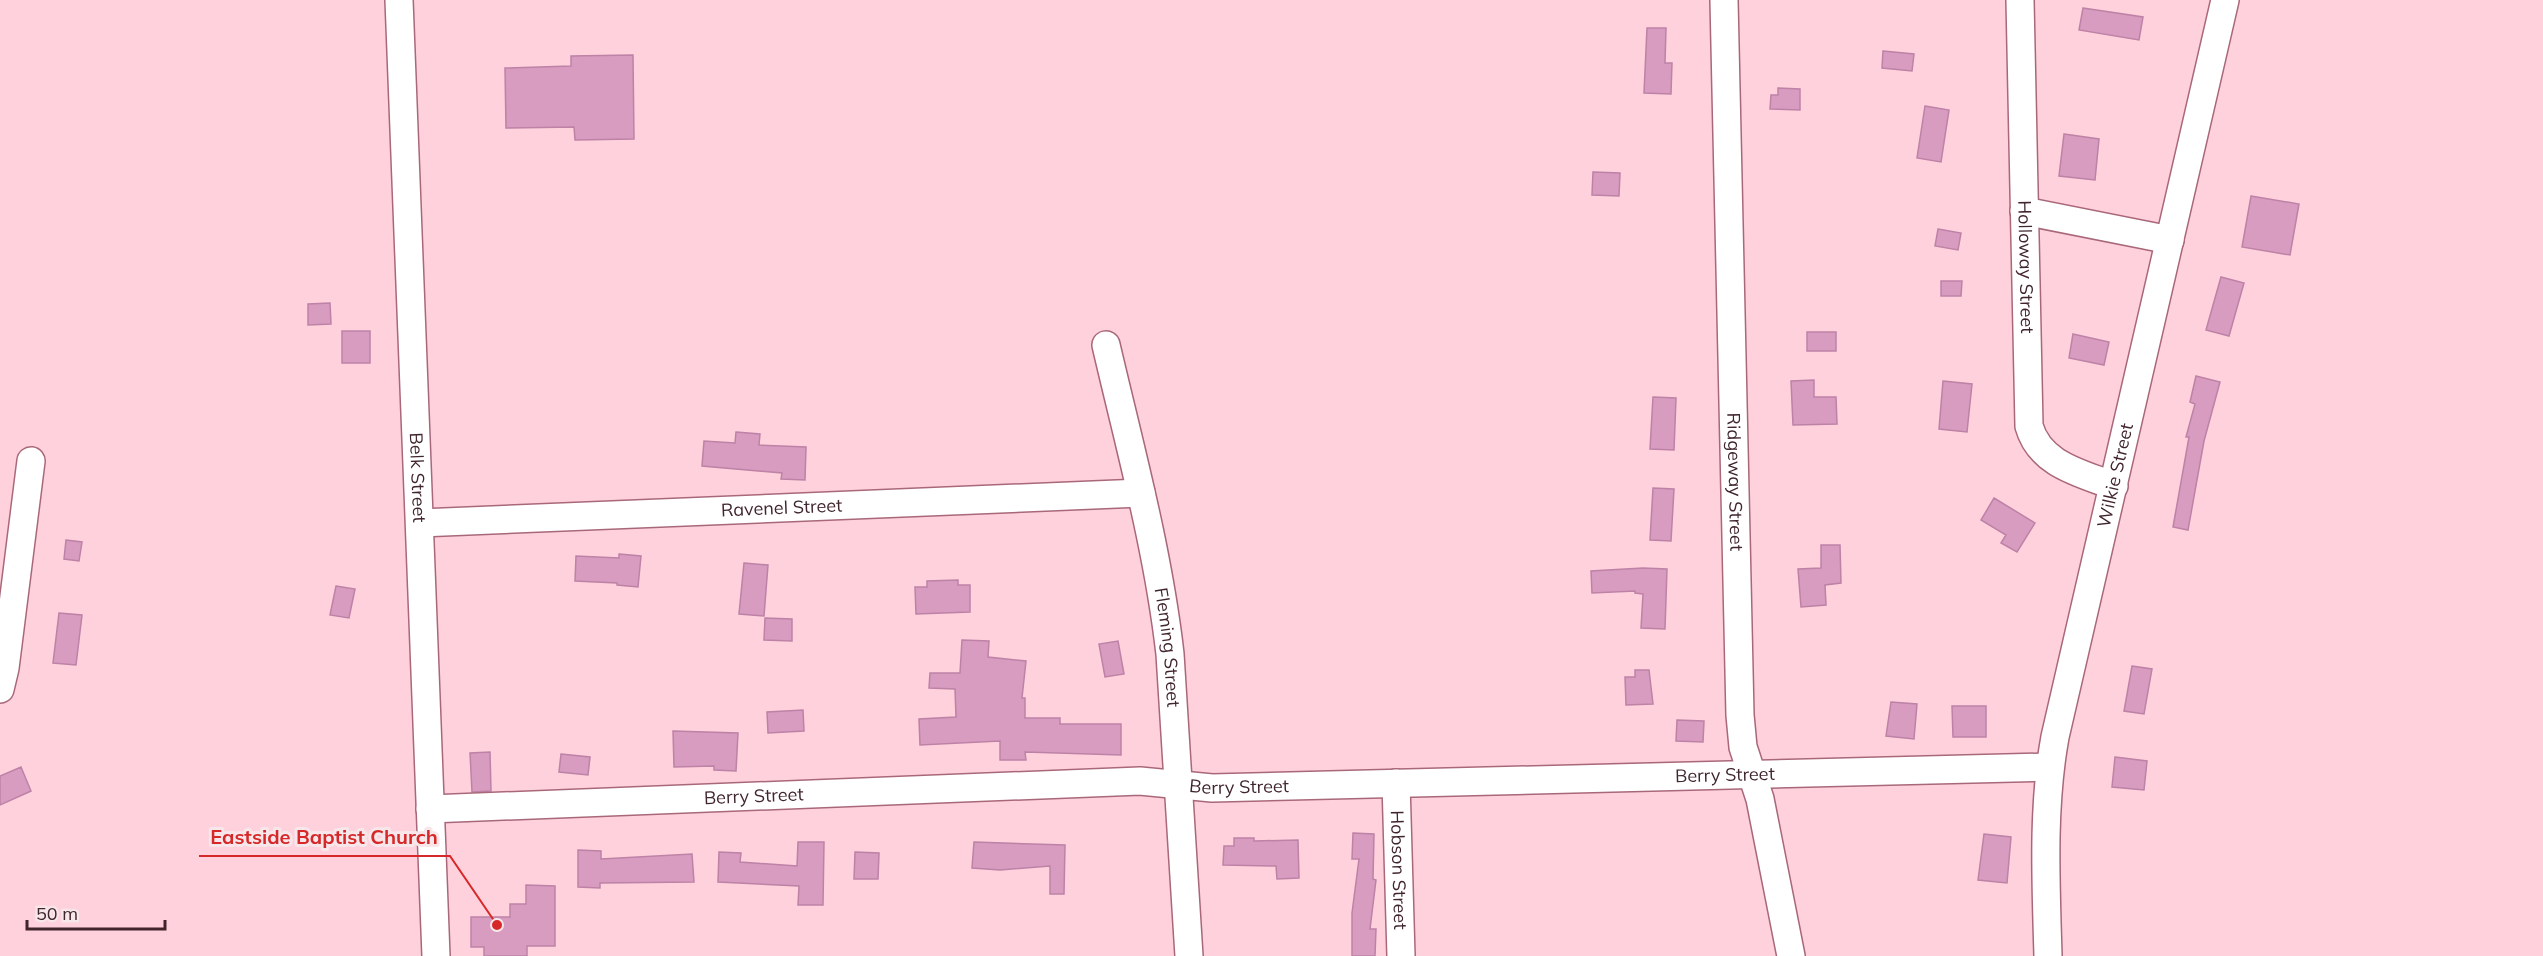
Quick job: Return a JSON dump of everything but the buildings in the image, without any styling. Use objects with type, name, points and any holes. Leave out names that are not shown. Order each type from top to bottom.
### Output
[{"type":"street","name":"Belk Street","points":[[399,0],[436,956]]},
{"type":"street","name":"Ridgeway Street","points":[[1724,0],[1738,673],[1743,747],[1760,800],[1791,956]]},
{"type":"street","name":"Holloway Street","points":[[2020,0],[2027,413],[2032,437],[2052,460],[2114,486]]},
{"type":"street","name":"Wilkie Street","points":[[2048,956],[2046,834],[2049,767],[2225,0]]},
{"type":"street","points":[[2024,211],[2169,240]]},
{"type":"street","name":"Fleming Street","points":[[1106,345],[1156,556],[1166,620],[1189,956]]},
{"type":"street","points":[[0,689],[5,668],[31,461]]},
{"type":"street","name":"Ravenel Street","points":[[420,523],[1141,494]]},
{"type":"street","name":"Berry Street","points":[[430,809],[1140,781],[1212,788],[2049,767]]},
{"type":"street","name":"Hobson Street","points":[[1396,783],[1401,956]]},
{"type":"place","name":"Eastside Baptist Church","points":[[497,925]]}]
